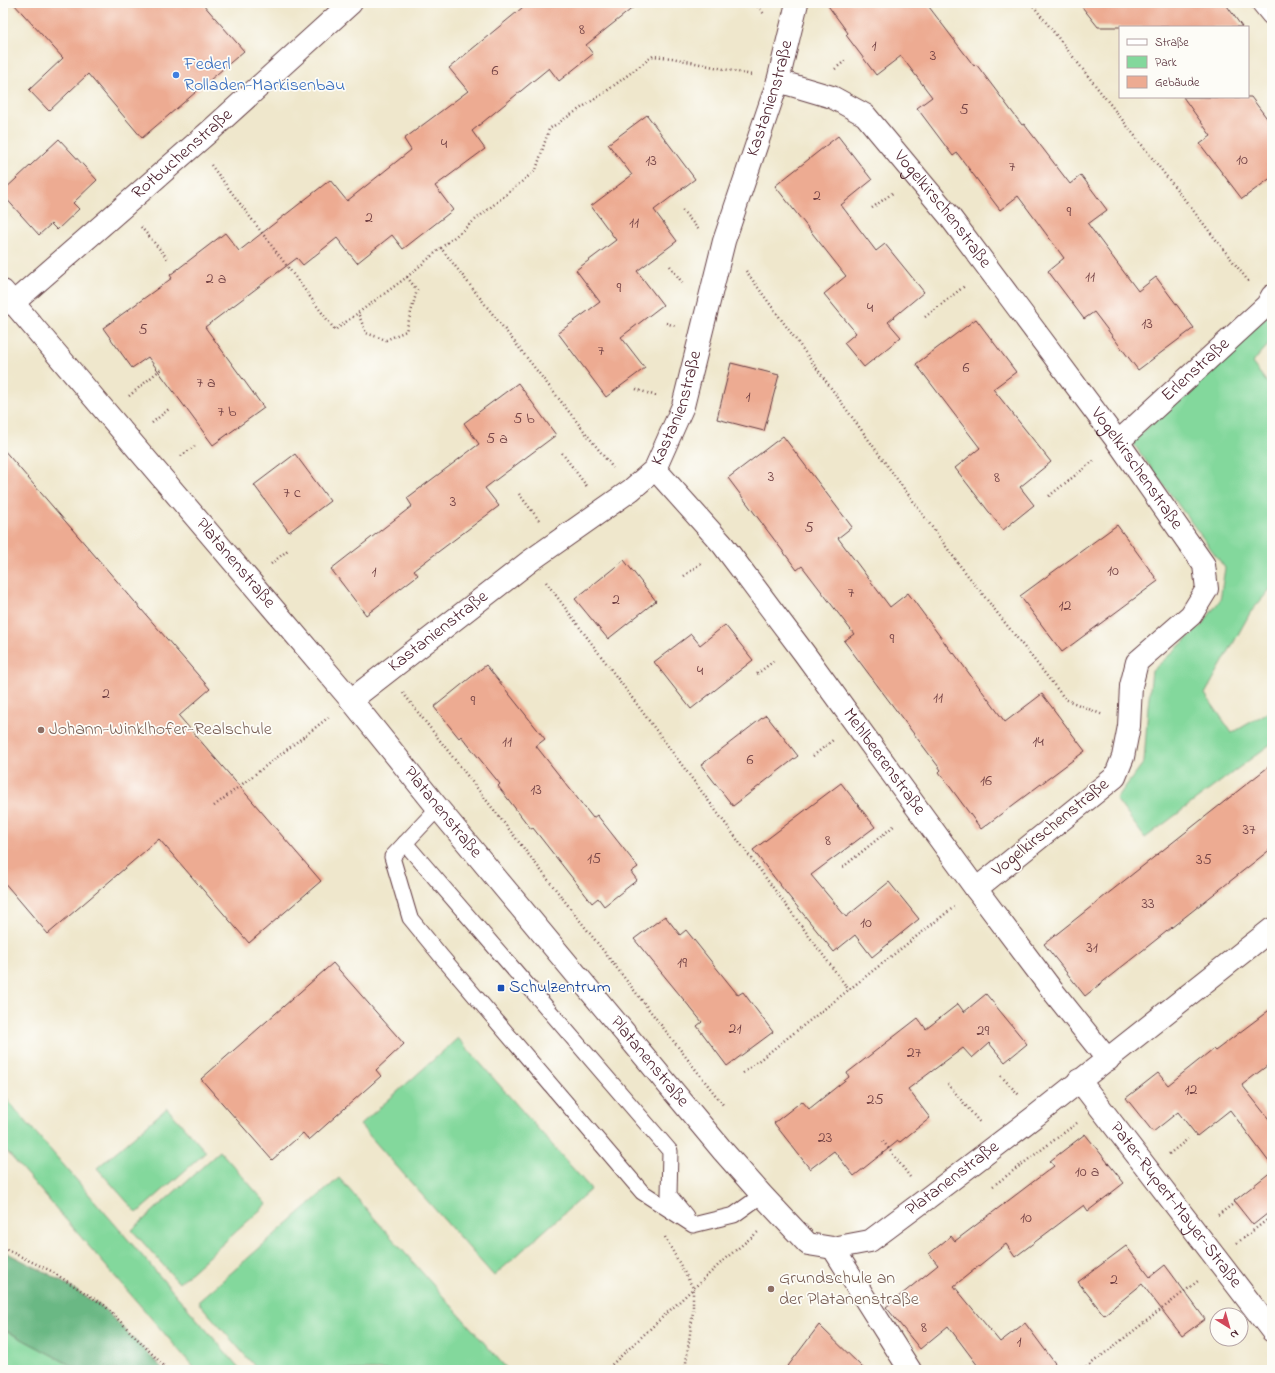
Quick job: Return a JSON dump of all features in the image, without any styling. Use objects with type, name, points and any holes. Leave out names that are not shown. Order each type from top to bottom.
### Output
[{"type":"street","name":"Rotbuchenstraße","points":[[8,298],[123,207],[351,3]]},
{"type":"street","name":"Kastanienstraße","points":[[351,700],[530,561],[631,490],[655,469],[683,406],[724,241],[778,81],[797,3]]},
{"type":"street","points":[[1263,3],[1272,14]]},
{"type":"street","name":"Vogelkirschenstraße","points":[[778,81],[832,97],[865,115],[950,216],[1118,442],[1204,565],[1207,589],[1191,615],[1137,662],[1131,686],[1129,726],[1124,757],[1115,776],[976,889]]},
{"type":"street","name":"Platanenstraße","points":[[8,298],[351,700],[438,808],[723,1151],[808,1244],[833,1248],[870,1241],[1064,1094],[1079,1080],[1108,1060],[1272,929]]},
{"type":"street","name":"Erlenstraße","points":[[1118,442],[1270,301]]},
{"type":"street","name":"Mehlbeerenstraße","points":[[655,469],[723,545],[804,653],[976,889],[1052,990],[1108,1060]]},
{"type":"street","name":"Pater-Rupert-Mayer-Straße","points":[[1079,1080],[1272,1330]]},
{"type":"street","points":[[833,1248],[910,1370]]},
{"type":"lane","points":[[438,808],[392,857],[410,918],[642,1192],[693,1225],[734,1215],[762,1195]]},
{"type":"lane","points":[[405,843],[670,1151],[669,1195],[693,1225]]},
{"type":"path","points":[[1031,3],[1270,301]]},
{"type":"path","points":[[195,144],[335,330],[407,277],[536,170],[549,129],[604,92],[653,56],[672,58],[778,81]]},
{"type":"path","points":[[123,207],[168,259]]},
{"type":"path","points":[[724,241],[958,563],[1065,699],[1129,726]]},
{"type":"path","points":[[441,248],[631,490]]},
{"type":"path","points":[[925,317],[988,268]]},
{"type":"path","points":[[358,313],[366,333],[386,340],[406,331],[417,290],[407,277]]},
{"type":"path","points":[[106,414],[161,369]]},
{"type":"path","points":[[1049,496],[1118,442]]},
{"type":"path","points":[[562,453],[604,509]]},
{"type":"path","points":[[519,494],[556,543]]},
{"type":"path","points":[[530,561],[849,990]]},
{"type":"path","points":[[387,672],[727,1110]]},
{"type":"path","points":[[214,806],[351,700]]},
{"type":"path","points":[[843,867],[917,807]]},
{"type":"path","points":[[742,1073],[976,889]]},
{"type":"path","points":[[948,1084],[986,1130],[996,1146]]},
{"type":"path","points":[[883,1140],[914,1182],[925,1200]]},
{"type":"path","points":[[606,1370],[726,1258],[781,1213]]},
{"type":"path","points":[[1083,1370],[1272,1216]]},
{"type":"path","points":[[664,1233],[693,1288],[693,1311],[685,1370]]},
{"type":"path","points":[[3,1248],[51,1272],[104,1305],[168,1370]]},
{"type":"green space","points":[[1272,311],[1272,341],[1252,363],[1272,389],[1272,587],[1250,613],[1205,694],[1232,733],[1272,710],[1272,743],[1145,838],[1116,799],[1144,762],[1152,671],[1201,626],[1220,600],[1225,568],[1132,442]]},
{"type":"green space","points":[[458,1038],[591,1189],[494,1276],[360,1125]]},
{"type":"green space","points":[[3,1095],[241,1370],[196,1370],[3,1147]]},
{"type":"green space","points":[[167,1108],[206,1152],[137,1213],[97,1168]]},
{"type":"green space","points":[[220,1151],[267,1204],[179,1283],[132,1230]]},
{"type":"green space","points":[[339,1178],[508,1370],[258,1370],[198,1302]]},
{"type":"green space","points":[[3,1251],[51,1275],[102,1307],[164,1370],[92,1370],[76,1368],[3,1329]]},
{"type":"green space","points":[[3,1329],[76,1368],[92,1370],[13,1370],[3,1366]]},
{"type":"building","points":[[13,3],[202,3],[244,51],[142,138],[88,74],[49,111],[29,90],[63,58]]},
{"type":"building","points":[[528,3],[639,3],[586,45],[593,54],[559,81],[549,68],[472,131],[485,149],[435,186],[453,210],[403,249],[392,235],[357,263],[337,238],[303,265],[297,258],[205,327],[264,408],[213,445],[148,357],[132,368],[103,328],[172,278],[170,275],[225,233],[239,251],[330,180],[347,201],[411,150],[404,139],[468,91],[449,68]]},
{"type":"building","points":[[826,3],[926,3],[974,66],[976,64],[1022,125],[1024,124],[1070,184],[1081,175],[1107,210],[1088,224],[1138,291],[1156,277],[1194,328],[1138,370],[1094,312],[1084,319],[1048,271],[1064,258],[1018,196],[1000,210],[957,153],[953,156],[917,108],[932,97],[901,56],[876,75],[846,35],[848,33]]},
{"type":"building","points":[[1079,3],[1225,3],[1241,26],[1119,26],[1098,27]]},
{"type":"building","points":[[1251,97],[1272,125],[1272,177],[1242,199],[1200,144],[1211,136],[1184,98]]},
{"type":"building","points":[[647,115],[695,179],[654,210],[677,241],[637,271],[663,305],[621,337],[645,368],[606,397],[558,333],[600,302],[576,270],[616,240],[591,206],[632,175],[608,144]]},
{"type":"building","points":[[838,136],[872,180],[841,205],[876,251],[885,244],[924,292],[888,322],[901,337],[864,367],[844,343],[856,333],[824,294],[846,276],[775,186]]},
{"type":"building","points":[[59,139],[97,180],[73,203],[79,209],[57,230],[51,224],[39,235],[3,195],[3,191]]},
{"type":"building","points":[[976,319],[1016,372],[993,389],[1051,462],[1020,487],[1034,505],[1003,530],[955,468],[980,448],[916,364]]},
{"type":"building","points":[[731,363],[779,375],[764,431],[717,419]]},
{"type":"building","points":[[518,383],[556,435],[485,488],[499,506],[414,570],[418,575],[366,615],[331,569],[412,506],[407,498],[479,444],[464,423]]},
{"type":"building","points":[[783,436],[852,527],[838,538],[890,607],[908,593],[1005,722],[1042,694],[1085,751],[981,829],[939,772],[941,770],[844,641],[854,634],[802,566],[797,570],[728,478]]},
{"type":"building","points":[[3,449],[210,689],[179,716],[321,881],[249,943],[159,839],[48,934],[3,881]]},
{"type":"building","points":[[295,454],[330,501],[289,532],[254,485]]},
{"type":"building","points":[[1117,525],[1158,581],[1062,652],[1020,596]]},
{"type":"building","points":[[624,560],[656,601],[608,639],[575,599]]},
{"type":"building","points":[[725,625],[753,660],[691,709],[654,662],[691,634],[700,645]]},
{"type":"building","points":[[486,665],[545,739],[536,746],[593,818],[597,815],[638,867],[631,872],[637,880],[604,906],[598,898],[592,903],[533,828],[531,829],[498,786],[500,784],[461,736],[459,738],[434,707]]},
{"type":"building","points":[[766,715],[798,756],[733,806],[701,765]]},
{"type":"building","points":[[1272,764],[1272,848],[1085,996],[1044,944]]},
{"type":"building","points":[[841,783],[875,827],[811,875],[846,917],[889,882],[919,919],[872,957],[855,935],[834,952],[753,850]]},
{"type":"building","points":[[665,916],[680,935],[686,930],[738,995],[743,992],[773,1032],[727,1066],[697,1026],[702,1022],[634,939]]},
{"type":"building","points":[[333,963],[404,1044],[376,1070],[381,1076],[309,1140],[303,1133],[272,1160],[201,1079]]},
{"type":"building","points":[[986,994],[1027,1044],[1005,1062],[989,1043],[972,1058],[963,1048],[908,1089],[930,1118],[900,1142],[898,1141],[854,1176],[834,1151],[810,1169],[774,1123],[802,1101],[809,1109],[849,1077],[847,1073],[918,1018],[926,1029],[958,1004],[964,1012]]},
{"type":"building","points":[[1272,1008],[1272,1062],[1242,1085],[1272,1123],[1272,1166],[1230,1110],[1197,1136],[1178,1112],[1153,1132],[1126,1098],[1158,1073],[1168,1085],[1213,1049],[1215,1051]]},
{"type":"building","points":[[1085,1134],[1124,1183],[1088,1211],[1084,1205],[1015,1257],[1006,1244],[954,1286],[1000,1342],[1025,1323],[1060,1370],[981,1370],[948,1326],[920,1349],[886,1307],[938,1265],[929,1254],[951,1236],[955,1241],[1054,1166],[1050,1161]]},
{"type":"building","points":[[1272,1171],[1272,1210],[1253,1225],[1234,1201]]},
{"type":"building","points":[[1126,1246],[1150,1277],[1165,1265],[1205,1319],[1182,1336],[1142,1284],[1104,1315],[1078,1282]]},
{"type":"building","points":[[819,1325],[865,1370],[785,1370]]},
{"type":"place","name":"Federl Rolladen-Markisenbau","points":[[176,75]]},
{"type":"place","name":"Johann-Winklhofer-Realschule","points":[[41,730]]},
{"type":"place","name":"Schulzentrum","points":[[501,988]]},
{"type":"place","name":"Grundschule an der Platanenstraße","points":[[771,1289]]}]
